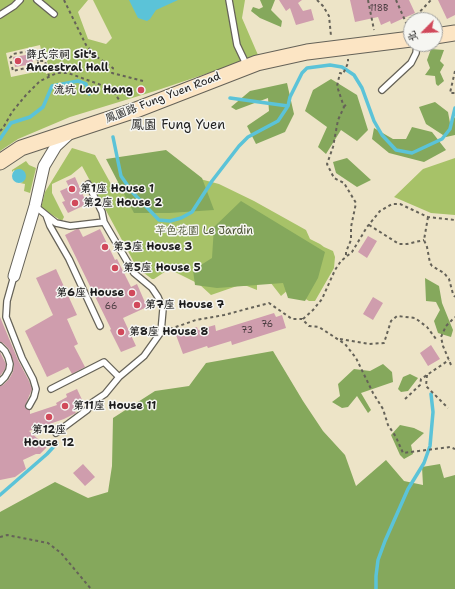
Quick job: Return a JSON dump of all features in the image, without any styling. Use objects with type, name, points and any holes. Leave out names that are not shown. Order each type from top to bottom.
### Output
[{"type":"street","name":"鳳園路 Fung Yuen Road","points":[[14,276],[35,206],[44,166],[56,146],[74,130],[136,110],[257,62],[308,52],[333,49],[403,33]]},
{"type":"street","points":[[443,35],[455,33]]},
{"type":"street","points":[[0,162],[21,148],[74,130]]},
{"type":"lane","points":[[0,15],[20,0]]},
{"type":"lane","points":[[37,0],[54,14]]},
{"type":"lane","points":[[229,0],[237,45],[247,66]]},
{"type":"lane","points":[[382,90],[412,63],[416,52]]},
{"type":"lane","points":[[56,433],[87,410],[93,402],[105,394],[119,377],[144,356],[161,332],[163,309],[158,297],[152,288],[134,273],[104,222],[102,212],[88,184]]},
{"type":"lane","points":[[35,206],[56,223],[70,226],[104,222]]},
{"type":"lane","points":[[46,215],[50,226],[69,259],[100,326]]},
{"type":"lane","points":[[14,276],[7,301],[6,317],[22,358],[33,379],[36,390],[34,398],[29,406]]},
{"type":"lane","points":[[0,346],[5,350],[10,364],[9,370],[0,382]]},
{"type":"lane","points":[[51,390],[104,362],[119,377]]},
{"type":"path","points":[[64,0],[83,41],[97,57],[113,68],[112,73],[143,81]]},
{"type":"path","points":[[317,0],[329,16],[333,49]]},
{"type":"path","points":[[368,0],[375,36]]},
{"type":"path","points":[[396,0],[403,17]]},
{"type":"path","points":[[419,12],[430,0]]},
{"type":"path","points":[[35,50],[38,61],[38,65],[13,71],[10,58],[13,54],[35,50]]},
{"type":"path","points":[[38,61],[45,61],[49,76]]},
{"type":"path","points":[[344,106],[337,86],[340,73],[343,74],[348,63]]},
{"type":"path","points":[[455,71],[450,93],[455,93]]},
{"type":"path","points":[[0,131],[12,112],[26,95],[40,81],[57,73],[68,74],[104,86],[112,90],[122,104]]},
{"type":"path","points":[[346,255],[351,240],[351,227],[356,203],[344,183],[334,178],[327,164],[333,148],[338,120],[344,106],[347,103]]},
{"type":"path","points":[[161,332],[196,320],[224,315],[269,303],[292,319],[302,319],[313,310],[322,299],[335,270],[346,255],[352,252],[380,211],[392,204],[400,204],[428,217],[455,220]]},
{"type":"path","points":[[428,217],[424,240],[428,247],[430,263],[432,266],[444,273],[449,279],[455,297]]},
{"type":"path","points":[[369,225],[399,244],[407,244],[424,240]]},
{"type":"path","points":[[339,339],[369,344],[384,343],[391,320],[397,316],[415,318],[427,327],[436,339],[441,337]]},
{"type":"path","points":[[451,365],[441,337],[446,326],[455,317]]},
{"type":"path","points":[[302,319],[309,326],[319,326],[339,339],[356,358],[373,394],[383,409],[388,425],[396,437],[403,453],[450,447],[455,449]]},
{"type":"path","points":[[405,399],[420,385],[421,379],[426,374],[449,360]]},
{"type":"path","points":[[426,374],[426,386],[448,408]]},
{"type":"path","points":[[0,537],[7,535],[48,543],[61,553],[91,589]]},
{"type":"green space","points":[[0,0],[88,0],[78,12],[88,39],[106,44],[112,38],[93,0],[245,0],[242,18],[258,55],[155,91],[70,117],[18,139],[0,151]],"holes":[[[40,45],[43,58],[46,59],[51,72],[46,74],[45,70],[11,77],[6,53]]]},
{"type":"green space","points":[[260,0],[275,0],[271,10],[282,21],[281,27],[260,18],[251,11],[253,7],[259,9],[263,7]]},
{"type":"green space","points":[[444,50],[440,61],[444,65],[440,72],[444,81],[438,86],[436,84],[435,76],[425,75],[430,68],[427,60],[430,52],[443,52]]},
{"type":"green space","points":[[331,79],[357,95],[368,130],[357,141],[341,130],[326,154],[318,147],[327,127],[305,111],[313,90]]},
{"type":"green space","points":[[287,83],[294,114],[285,132],[256,144],[247,126],[269,111],[268,98],[236,110],[231,107],[250,91]]},
{"type":"green space","points":[[435,102],[448,112],[450,123],[455,117],[455,135],[446,137],[426,124],[419,107]]},
{"type":"green space","points":[[412,127],[432,132],[446,150],[424,162],[389,153],[372,139],[374,128],[393,139],[406,139]]},
{"type":"green space","name":"芊色花園 Le Jardin","points":[[72,148],[95,155],[111,184],[127,180],[200,179],[219,184],[254,201],[306,230],[310,239],[333,251],[335,257],[334,268],[315,301],[309,301],[289,289],[281,296],[267,278],[257,281],[257,290],[247,286],[237,286],[211,295],[199,284],[169,269],[152,279],[136,266],[82,166],[71,175],[52,184],[52,193],[64,217],[62,221],[41,208],[45,192]]},
{"type":"green space","points":[[166,150],[202,178],[214,210],[169,213],[134,213],[106,159]]},
{"type":"green space","points":[[347,158],[371,180],[357,187],[336,173],[333,162]]},
{"type":"green space","points":[[455,158],[455,215],[431,213],[394,197],[423,169]]},
{"type":"green space","points":[[26,161],[29,165],[36,168],[30,193],[24,191],[25,184],[20,183],[23,182],[14,170],[12,172],[12,170]]},
{"type":"green space","points":[[241,201],[325,252],[318,278],[305,301],[288,298],[283,283],[217,288],[195,285],[193,270],[212,258],[214,227]]},
{"type":"green space","points":[[425,278],[439,286],[442,303],[453,330],[451,337],[438,333],[434,321],[440,310],[436,302],[426,301]]},
{"type":"green space","points":[[273,351],[323,431],[345,455],[356,486],[386,460],[404,481],[423,485],[422,467],[440,464],[444,478],[455,475],[455,589],[0,589],[0,512],[55,482],[88,498],[108,492],[112,466],[113,418],[155,391],[189,386],[206,363]]},
{"type":"green space","points":[[383,364],[392,372],[393,382],[361,393],[371,410],[368,413],[357,396],[348,407],[342,408],[332,402],[340,396],[338,384],[354,369],[370,371]]},
{"type":"green space","points":[[410,374],[418,378],[408,391],[401,392],[398,389],[403,377]]},
{"type":"green space","points":[[400,425],[414,428],[424,433],[411,445],[413,454],[404,459],[400,455],[391,435]]},
{"type":"water","points":[[129,0],[178,0],[156,10],[147,21],[138,18]]},
{"type":"water","points":[[16,169],[22,169],[26,173],[26,179],[22,183],[16,183],[12,179],[12,173]]},
{"type":"building","points":[[279,0],[302,0],[298,3],[303,11],[311,9],[314,20],[296,25],[290,8],[286,11]]},
{"type":"building","points":[[350,0],[409,0],[415,12],[403,12],[403,18],[391,24],[390,21],[381,25],[378,17],[355,22]]},
{"type":"building","points":[[438,0],[455,0],[455,15],[447,19]]},
{"type":"building","name":"薛氏宗祠 Sit's Ancestral Hall","points":[[32,54],[33,64],[15,67],[13,57]]},
{"type":"building","points":[[75,177],[87,204],[68,213],[62,202],[65,201],[60,191],[69,187],[66,181]]},
{"type":"building","points":[[79,229],[83,237],[100,229],[115,260],[117,259],[131,287],[137,284],[147,307],[123,318],[136,346],[121,352],[65,235]]},
{"type":"building","points":[[368,236],[377,241],[367,258],[358,252]]},
{"type":"building","points":[[56,269],[77,315],[67,319],[78,344],[74,346],[85,367],[72,374],[68,367],[47,377],[25,331],[53,315],[36,278]]},
{"type":"building","points":[[373,297],[383,303],[373,320],[363,314]]},
{"type":"building","points":[[274,313],[276,317],[282,315],[286,328],[232,345],[231,341],[208,348],[207,346],[183,354],[176,335],[197,327],[198,330],[215,325],[216,331]]},
{"type":"building","points":[[0,317],[32,389],[25,406],[30,410],[30,414],[57,405],[56,403],[67,397],[66,394],[77,389],[84,404],[74,410],[76,413],[64,419],[29,431],[47,447],[40,454],[36,454],[23,460],[26,469],[15,477],[0,480],[0,386],[9,379],[13,372],[14,364],[9,349],[0,342]]},
{"type":"building","points":[[431,345],[440,359],[428,366],[420,353]]},
{"type":"building","points":[[0,352],[6,364],[5,369],[0,376]]},
{"type":"building","points":[[83,464],[95,477],[85,486],[73,473]]},
{"type":"waterway","points":[[113,137],[121,176],[133,193],[159,220],[170,221],[181,218],[192,212],[212,181],[239,146],[248,137],[278,121],[288,106],[290,97],[302,73],[307,68],[330,65],[342,67],[354,75],[362,88],[374,121],[382,135],[396,150],[412,153],[442,139],[450,129],[455,108]]},
{"type":"waterway","points":[[0,139],[11,123],[30,117],[43,107],[52,86],[78,81],[86,84],[89,94]]},
{"type":"waterway","points":[[230,98],[288,106]]},
{"type":"waterway","points":[[376,589],[378,560],[385,541],[408,489],[424,463],[430,446],[433,412],[431,394]]},
{"type":"waterway","points":[[0,495],[47,454],[57,443]]},
{"type":"place","name":"薛氏宗祠 Sit's Ancestral Hall","points":[[18,61]]},
{"type":"place","name":"流坑 Lau Hang","points":[[141,90]]},
{"type":"place","name":"第1座 House 1","points":[[72,189]]},
{"type":"place","name":"第2座 House 2","points":[[75,203]]},
{"type":"place","name":"第3座 House 3","points":[[105,247]]},
{"type":"place","name":"第5座 House 5","points":[[115,268]]},
{"type":"place","name":"第6座 House","points":[[132,293]]},
{"type":"place","name":"第7座 House 7","points":[[137,305]]},
{"type":"place","name":"第8座 House 8","points":[[121,332]]},
{"type":"place","name":"第11座 House 11","points":[[65,406]]},
{"type":"place","name":"第12座 House 12","points":[[49,417]]},
{"type":"district","name":"鳳園 Fung Yuen","points":[[178,126]]}]
